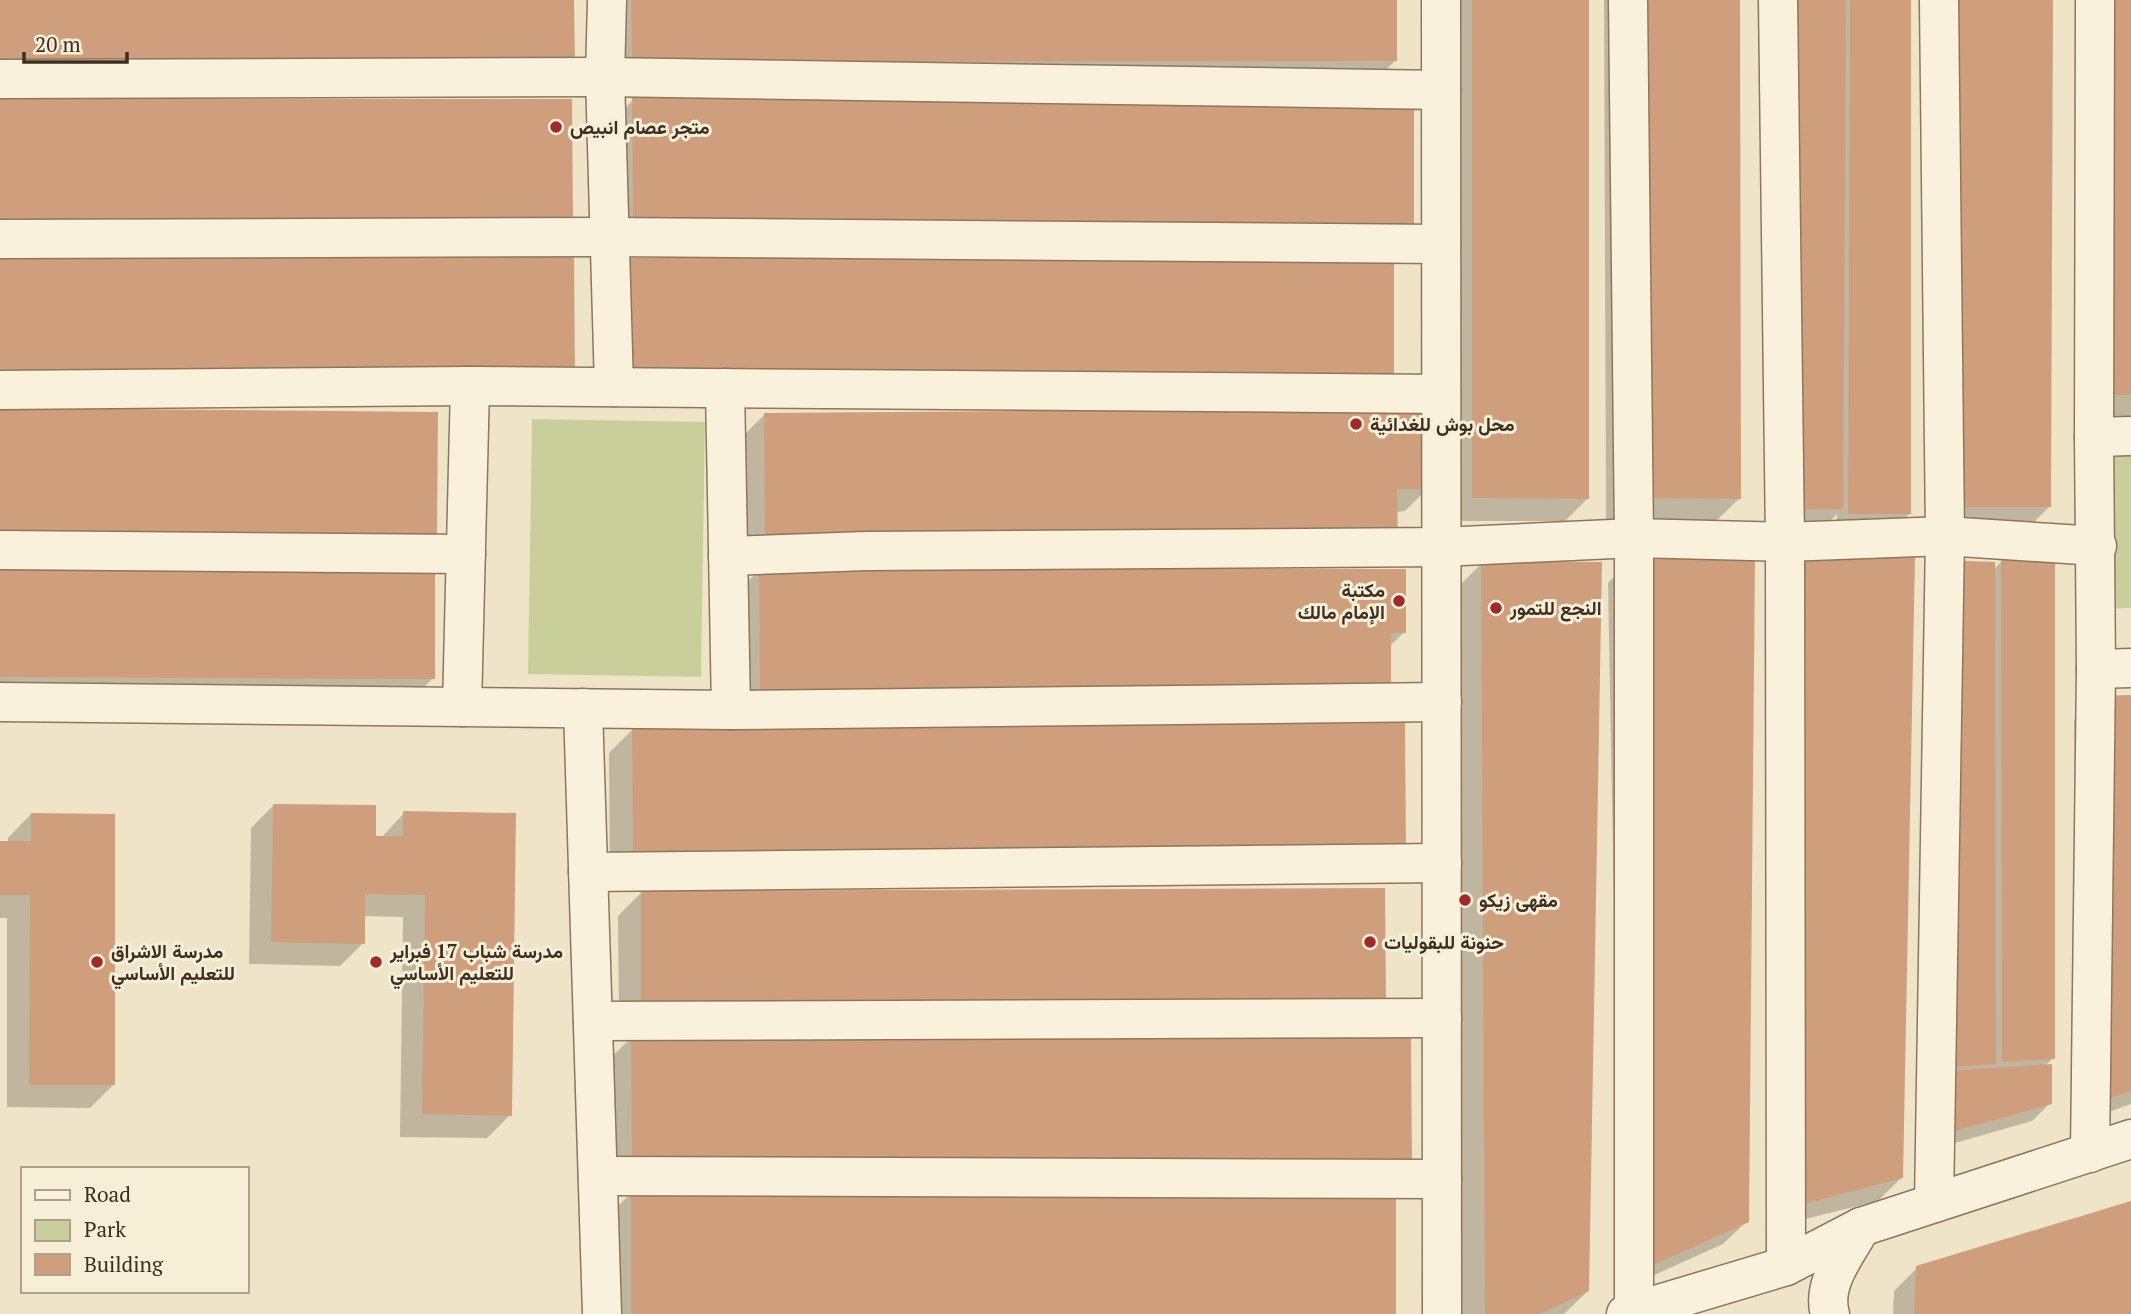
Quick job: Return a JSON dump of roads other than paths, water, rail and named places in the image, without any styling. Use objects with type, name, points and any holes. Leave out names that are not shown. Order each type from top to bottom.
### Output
[{"type":"street","points":[[607,0],[605,77],[614,387]]},
{"type":"street","points":[[1441,0],[1442,1314]]},
{"type":"street","points":[[1628,0],[1634,538],[1630,1313],[1786,1266],[1861,1227],[2131,1139]]},
{"type":"street","points":[[1778,0],[1785,542],[1786,1266]]},
{"type":"street","points":[[1934,1203],[1945,536],[1939,0]]},
{"type":"street","points":[[2090,1153],[2114,669],[2097,546],[2113,437],[2095,0]]},
{"type":"street","points":[[0,79],[605,77],[1441,90]]},
{"type":"street","points":[[0,239],[610,237],[1441,244]]},
{"type":"street","points":[[0,390],[470,386],[1441,394]]},
{"type":"street","points":[[462,707],[470,386]]},
{"type":"street","points":[[725,388],[731,710]]},
{"type":"street","points":[[728,555],[867,551],[1441,547],[1634,538],[1785,542],[1945,536],[2097,546]]},
{"type":"street","points":[[0,550],[466,554]]},
{"type":"street","points":[[0,702],[731,710],[1442,702]]},
{"type":"street","points":[[583,708],[602,1314]]},
{"type":"street","points":[[588,872],[1442,863]]},
{"type":"street","points":[[593,1021],[1442,1018]]},
{"type":"street","points":[[598,1176],[1442,1179]]},
{"type":"street","points":[[1830,1314],[1827,1304],[1831,1281],[1861,1227]]},
{"type":"place","name":"متجر عصام انبيص","points":[[556,127]]},
{"type":"place","name":"محل بوش للغدائية","points":[[1356,424]]},
{"type":"place","name":"مكتبة الإمام مالك","points":[[1399,601]]},
{"type":"place","name":"النجع للتمور","points":[[1496,608]]},
{"type":"place","name":"مقهى زيكو","points":[[1465,900]]},
{"type":"place","name":"حنونة للبقوليات","points":[[1370,942]]},
{"type":"place","name":"مدرسة الاشراق للتعليم الأساسي","points":[[97,962]]},
{"type":"place","name":"مدرسة شباب 17 فبراير للتعليم الأساسي","points":[[376,962]]}]
